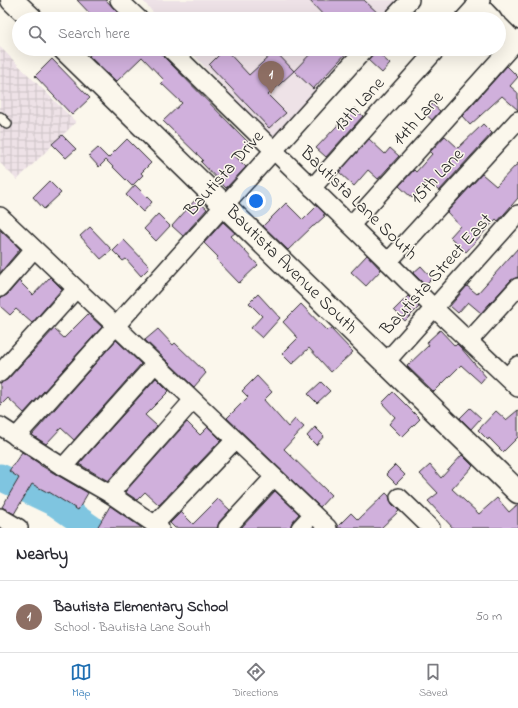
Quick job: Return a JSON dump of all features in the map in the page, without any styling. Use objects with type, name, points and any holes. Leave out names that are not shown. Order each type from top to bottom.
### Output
[{"type":"street","points":[[12,0],[25,12]]},
{"type":"street","points":[[119,0],[132,12]]},
{"type":"street","points":[[469,12],[478,1],[488,12]]},
{"type":"street","points":[[397,12],[405,2]]},
{"type":"street","points":[[506,31],[517,41]]},
{"type":"street","name":"14th Lane","points":[[506,53],[517,41]]},
{"type":"street","name":"Bautista Avenue South","points":[[71,56],[518,492]]},
{"type":"street","name":"Bautista Lane South","points":[[177,56],[434,308],[469,341],[514,377]]},
{"type":"street","name":"Bautista Drive","points":[[16,436],[359,56]]},
{"type":"street","name":"13th Lane","points":[[312,188],[431,56]]},
{"type":"street","name":"14th Lane","points":[[351,225],[503,56]]},
{"type":"street","name":"15th Lane","points":[[388,262],[518,120]]},
{"type":"street","name":"Bautista Street East","points":[[385,363],[518,214]]},
{"type":"street","points":[[0,216],[328,528]]},
{"type":"street","points":[[0,288],[34,249]]},
{"type":"street","points":[[469,341],[518,287]]},
{"type":"street","points":[[0,373],[76,289]]},
{"type":"street","points":[[63,466],[155,364]]},
{"type":"street","points":[[110,494],[193,400]]},
{"type":"street","points":[[0,426],[110,494],[157,527],[235,440]]},
{"type":"street","points":[[227,528],[274,476]]},
{"type":"street","points":[[399,497],[431,528]]},
{"type":"street","points":[[300,528],[313,514]]},
{"type":"street","points":[[0,517],[19,528]]},
{"type":"lane","points":[[0,117],[7,124]]},
{"type":"shaded area","points":[[142,0],[396,0],[386,12],[153,12]]},
{"type":"shaded area","points":[[0,47],[76,122],[17,180],[0,163]]},
{"type":"shaded area","points":[[195,56],[346,56],[272,138]]},
{"type":"building","points":[[77,0],[106,0],[117,12],[88,12]]},
{"type":"building","points":[[309,0],[364,0],[377,12],[320,12]]},
{"type":"building","points":[[89,56],[163,56],[249,143],[235,156],[246,167],[226,188],[201,162],[203,160],[163,121],[182,103],[161,83],[164,80],[142,57],[116,82]]},
{"type":"building","points":[[218,56],[231,56],[249,75],[270,56],[280,56],[294,71],[268,95],[286,113],[269,128],[209,65]]},
{"type":"building","points":[[308,56],[344,56],[313,89],[294,71]]},
{"type":"building","points":[[371,56],[381,56],[390,64],[382,73],[368,60]]},
{"type":"building","points":[[52,59],[90,98],[72,115],[35,76]]},
{"type":"building","points":[[507,66],[518,77],[510,86],[518,93],[518,110],[502,96],[470,125],[462,116]]},
{"type":"building","points":[[432,104],[440,111],[432,120],[424,113]]},
{"type":"building","points":[[354,108],[363,116],[326,157],[316,148]]},
{"type":"building","points":[[483,124],[492,133],[439,191],[428,181],[412,198],[399,186],[414,170],[416,172],[432,154],[430,152],[445,136],[458,148]]},
{"type":"building","points":[[62,135],[76,149],[66,158],[52,144]]},
{"type":"building","points":[[127,139],[151,163],[141,173],[143,175],[132,186],[106,160],[99,167],[89,156],[98,148],[108,158]]},
{"type":"building","points":[[369,139],[385,154],[390,148],[399,156],[378,179],[368,170],[354,186],[339,172]]},
{"type":"building","points":[[518,163],[518,198],[498,221],[496,219],[466,252],[450,237],[460,226],[447,212],[482,174],[496,186]]},
{"type":"building","points":[[49,181],[61,193],[44,209],[33,197]]},
{"type":"building","points":[[135,185],[152,202],[143,212],[126,195]]},
{"type":"building","points":[[196,199],[207,209],[183,236],[172,226]]},
{"type":"building","points":[[286,203],[303,220],[317,206],[325,214],[323,215],[325,216],[288,250],[263,226]]},
{"type":"building","points":[[158,214],[170,226],[156,241],[144,229]]},
{"type":"building","points":[[223,222],[235,233],[231,236],[258,265],[239,283],[216,259],[218,257],[204,243]]},
{"type":"building","points":[[90,227],[112,250],[101,259],[80,236]]},
{"type":"building","points":[[0,230],[20,249],[0,273]]},
{"type":"building","points":[[124,240],[150,267],[141,276],[126,259],[123,261],[113,251]]},
{"type":"building","points":[[518,248],[518,277],[511,280],[481,313],[468,302],[458,313],[450,306],[467,286],[477,294]]},
{"type":"building","points":[[367,255],[381,270],[366,286],[351,272]]},
{"type":"building","points":[[421,266],[432,278],[425,285],[413,273]]},
{"type":"building","points":[[50,277],[62,289],[32,323],[16,309],[10,315],[0,306],[0,298],[7,295],[19,281],[33,295]]},
{"type":"building","points":[[258,294],[280,318],[262,338],[251,328],[262,316],[249,303]]},
{"type":"building","points":[[408,296],[419,307],[405,321],[394,310]]},
{"type":"building","points":[[301,304],[327,331],[330,328],[353,352],[331,372],[309,348],[292,364],[282,354],[298,338],[283,322]]},
{"type":"building","points":[[88,314],[102,327],[24,413],[8,398],[0,406],[0,383],[7,380],[54,329],[64,338]]},
{"type":"building","points":[[158,329],[173,345],[175,343],[206,373],[194,387],[145,340]]},
{"type":"building","points":[[440,330],[455,346],[457,344],[461,348],[486,377],[481,383],[461,365],[434,392],[407,366],[429,345],[427,342]]},
{"type":"building","points":[[116,340],[141,364],[74,440],[61,428],[46,444],[32,435]]},
{"type":"building","points":[[257,376],[272,392],[264,400],[288,427],[295,419],[304,427],[284,449],[331,495],[320,507],[227,418],[248,397],[242,391]]},
{"type":"building","points":[[156,378],[169,391],[145,415],[157,426],[108,481],[79,464]]},
{"type":"building","points":[[321,382],[330,391],[317,403],[308,394]]},
{"type":"building","points":[[393,392],[420,419],[402,437],[389,424],[395,417],[382,403]]},
{"type":"building","points":[[470,408],[481,418],[471,429],[460,418]]},
{"type":"building","points":[[518,410],[518,437],[503,452],[489,438],[488,440],[478,430],[496,411],[506,420]]},
{"type":"building","points":[[187,422],[200,435],[208,427],[221,440],[159,505],[145,492],[137,500],[125,492]]},
{"type":"building","points":[[315,427],[324,436],[316,445],[307,436]]},
{"type":"building","points":[[22,452],[40,465],[88,493],[78,510],[49,492],[32,484],[14,514],[2,507],[19,478],[9,471]]},
{"type":"building","points":[[462,455],[473,466],[452,489],[479,514],[497,498],[509,512],[518,504],[518,528],[453,528],[428,501],[438,493],[420,474],[430,465],[441,478]]},
{"type":"building","points":[[395,465],[405,475],[396,484],[386,474]]},
{"type":"building","points":[[275,491],[299,514],[292,522],[290,528],[241,528]]},
{"type":"building","points":[[386,493],[392,504],[399,511],[381,528],[338,528],[338,526],[351,513],[358,520]]},
{"type":"building","points":[[218,499],[230,510],[219,522],[217,528],[175,528],[170,523],[181,512],[193,524]]},
{"type":"building","points":[[110,506],[142,528],[97,528]]},
{"type":"waterway","points":[[0,477],[55,503],[91,528]]},
{"type":"place","name":"Bautista Elementary School","points":[[271,94]]}]
